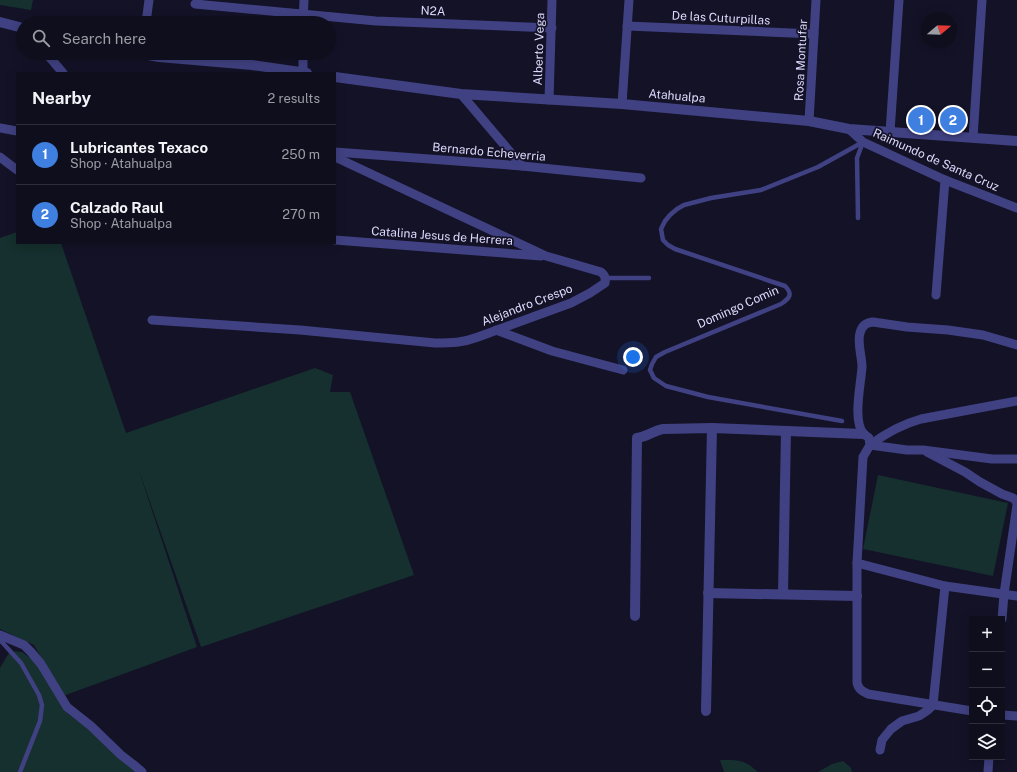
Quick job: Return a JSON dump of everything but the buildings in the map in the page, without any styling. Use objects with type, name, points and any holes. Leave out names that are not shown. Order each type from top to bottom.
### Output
[{"type":"street","points":[[147,16],[149,0]]},
{"type":"street","points":[[303,16],[304,0]]},
{"type":"street","name":"Alberto Vega","points":[[550,100],[552,0]]},
{"type":"street","points":[[622,104],[629,0]]},
{"type":"street","name":"Rosa Montufar","points":[[809,121],[816,0]]},
{"type":"street","points":[[890,132],[900,0]]},
{"type":"street","points":[[973,138],[982,0]]},
{"type":"street","name":"N2A","points":[[195,4],[281,16]]},
{"type":"street","name":"N2A","points":[[336,20],[552,28]]},
{"type":"street","points":[[0,22],[16,26]]},
{"type":"street","name":"De las Cuturpillas","points":[[627,26],[814,34]]},
{"type":"street","points":[[52,60],[62,72]]},
{"type":"street","points":[[183,60],[255,69],[304,72],[303,60]]},
{"type":"street","name":"Atahualpa","points":[[336,76],[461,94],[622,104],[809,121],[849,129],[1017,141]]},
{"type":"street","points":[[461,94],[522,166]]},
{"type":"street","points":[[0,128],[16,131]]},
{"type":"street","name":"Raimundo de Santa Cruz","points":[[849,129],[864,142],[945,180],[1017,208]]},
{"type":"street","name":"Bernardo Echeverria","points":[[336,152],[522,166],[641,178]]},
{"type":"street","points":[[0,157],[16,169]]},
{"type":"street","name":"Alejandro Crespo","points":[[152,320],[300,330],[435,343],[464,342],[571,303],[590,293],[604,283],[606,278],[601,272],[546,256],[336,157]]},
{"type":"street","points":[[936,295],[945,180]]},
{"type":"street","name":"Catalina Jesus de Herrera","points":[[336,240],[546,256]]},
{"type":"street","points":[[863,434],[857,415],[862,367],[859,335],[863,326],[868,322],[983,335],[1017,345]]},
{"type":"street","points":[[496,330],[552,351],[623,370]]},
{"type":"street","points":[[969,711],[868,694],[861,691],[858,686],[857,563],[863,457],[870,445],[882,436],[910,422],[1017,401]]},
{"type":"street","points":[[635,616],[637,438],[642,438],[657,430],[663,429],[712,428],[863,434],[869,438],[870,445]]},
{"type":"street","points":[[706,711],[712,428]]},
{"type":"street","points":[[783,594],[786,431]]},
{"type":"street","points":[[870,445],[992,459],[1017,459]]},
{"type":"street","points":[[923,450],[965,472],[1002,494],[1013,498],[1017,502]]},
{"type":"street","points":[[1002,616],[1017,505]]},
{"type":"street","points":[[857,563],[946,586],[1017,596]]},
{"type":"street","points":[[880,750],[882,740],[891,729],[902,722],[919,716],[933,705],[946,586]]},
{"type":"street","points":[[708,593],[857,596]]},
{"type":"street","points":[[1,637],[24,645],[41,664],[67,707],[92,726],[121,755],[142,772]]},
{"type":"street","points":[[1005,715],[1017,716]]},
{"type":"street","points":[[988,772],[989,760]]},
{"type":"lane","points":[[858,218],[857,158],[864,142]]},
{"type":"lane","name":"Domingo Comin","points":[[842,420],[708,397],[666,386],[654,378],[650,370],[656,357],[781,304],[788,300],[790,294],[789,290],[785,286],[668,246],[663,240],[661,229],[673,211],[684,205],[762,190],[818,167],[864,142]]},
{"type":"lane","points":[[606,278],[649,278]]},
{"type":"lane","points":[[1,637],[21,663],[39,695],[42,705],[40,721],[20,772]]},
{"type":"green space","points":[[0,0],[33,0],[31,10],[0,5]]},
{"type":"green space","points":[[16,232],[16,244],[61,244],[126,433],[315,368],[333,375],[330,392],[350,392],[414,575],[201,647],[138,468],[197,647],[63,696],[34,645],[0,629],[0,238]]},
{"type":"green space","points":[[878,475],[1008,503],[993,576],[863,549]]},
{"type":"green space","points":[[10,651],[22,652],[36,662],[66,712],[83,724],[136,772],[0,772],[0,668]]},
{"type":"green space","points":[[720,760],[745,762],[758,772],[724,772]]},
{"type":"green space","points":[[843,761],[851,768],[852,772],[818,772],[832,764]]},
{"type":"place","name":"Lubricantes Texaco","points":[[921,120]]},
{"type":"place","name":"Calzado Raul","points":[[953,120]]}]
